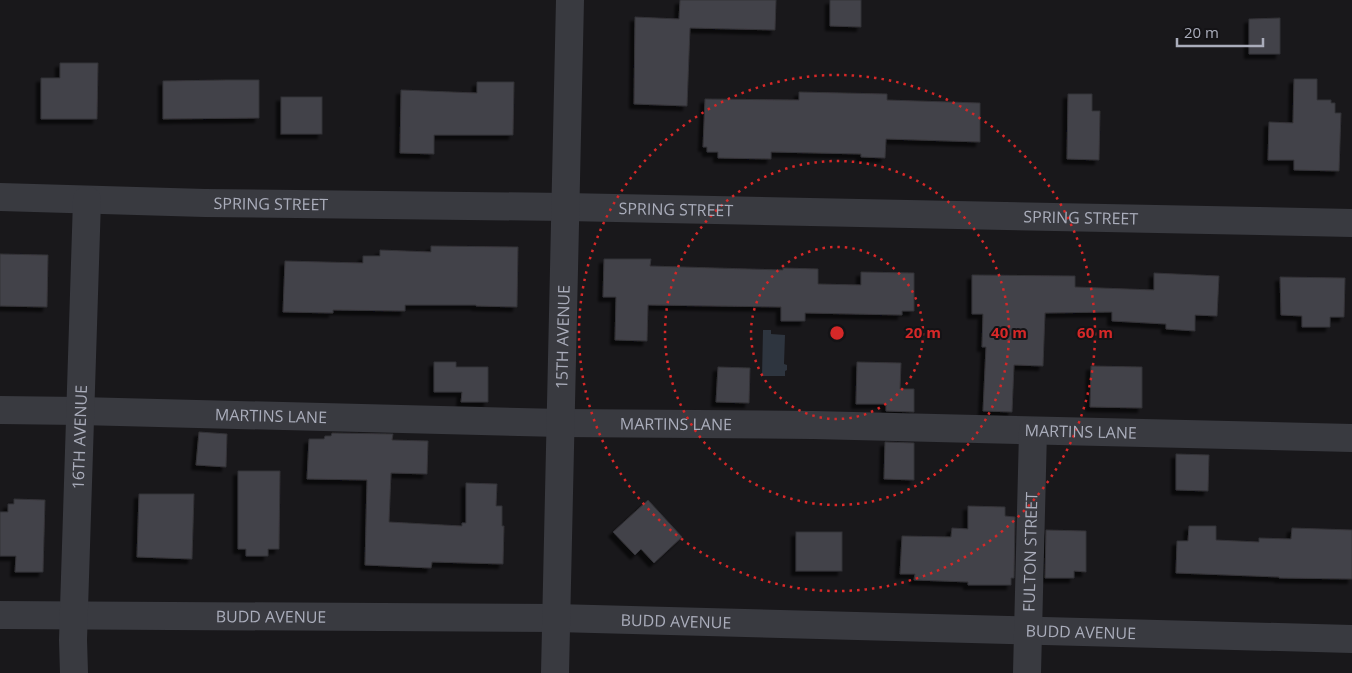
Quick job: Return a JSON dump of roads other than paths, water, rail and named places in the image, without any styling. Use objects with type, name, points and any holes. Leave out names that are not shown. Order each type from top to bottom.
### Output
[{"type":"street","name":"15TH AVENUE","points":[[555,673],[570,0]]},
{"type":"street","name":"SPRING STREET","points":[[0,198],[1352,223]]},
{"type":"street","name":"16TH AVENUE","points":[[74,673],[74,614],[87,200]]},
{"type":"street","name":"MARTINS LANE","points":[[0,410],[561,423],[813,425],[1033,432],[1352,438]]},
{"type":"street","name":"FULTON STREET","points":[[1026,673],[1033,432]]},
{"type":"street","name":"BUDD AVENUE","points":[[0,615],[556,618],[1352,639]]}]
